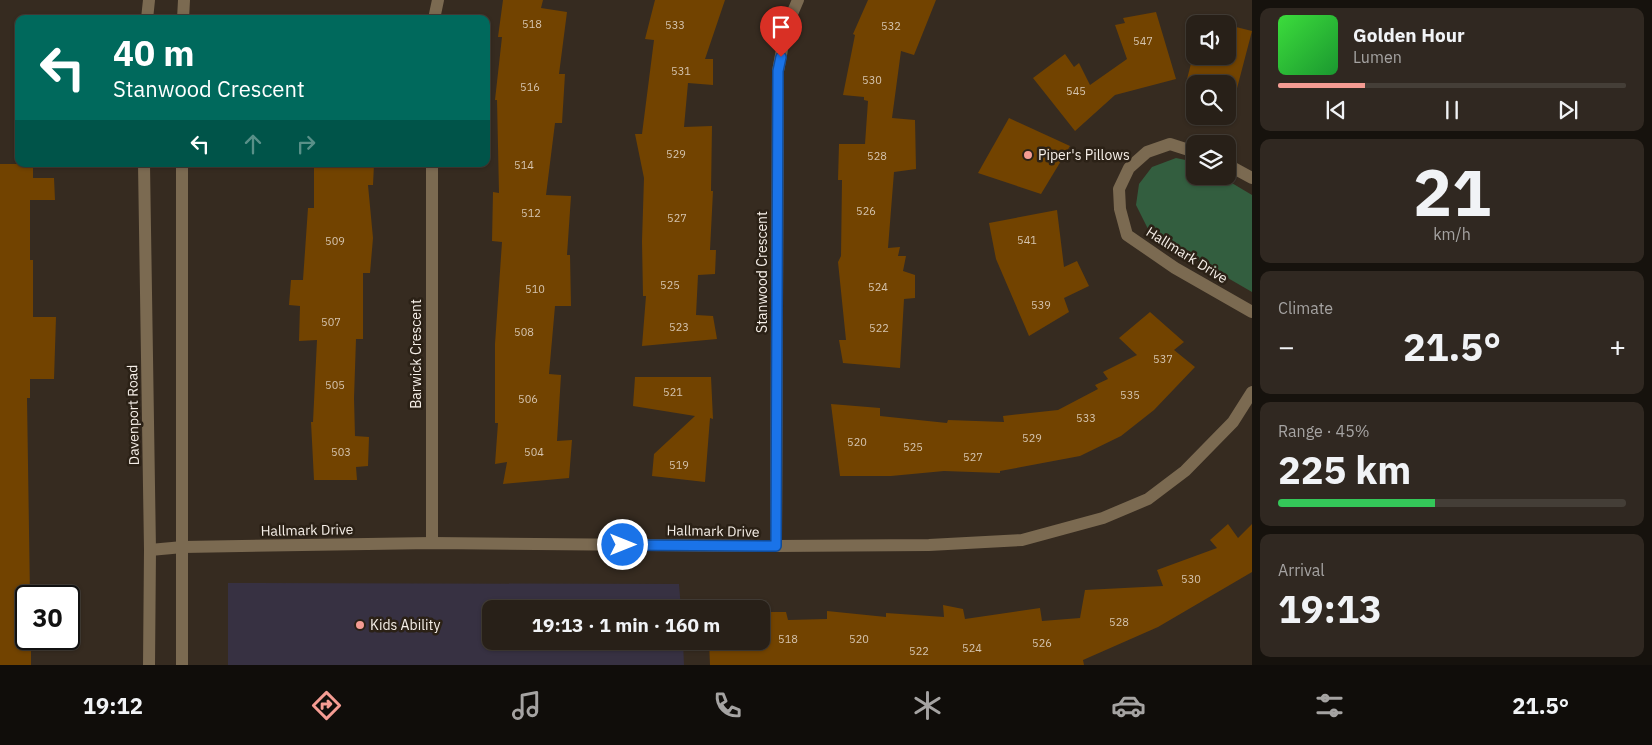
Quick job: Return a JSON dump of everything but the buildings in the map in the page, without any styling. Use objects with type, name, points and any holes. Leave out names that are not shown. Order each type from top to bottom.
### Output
[{"type":"street","points":[[147,15],[149,0]]},
{"type":"street","points":[[183,15],[184,0]]},
{"type":"street","points":[[435,15],[438,0]]},
{"type":"street","name":"Stanwood Crescent","points":[[776,546],[778,71],[786,28],[798,0]]},
{"type":"street","name":"Hallmark Drive","points":[[1186,149],[1170,144],[1147,152],[1129,168],[1119,189],[1120,209],[1127,235],[1175,268],[1252,312]]},
{"type":"street","name":"Davenport Road","points":[[144,167],[150,665]]},
{"type":"street","points":[[182,167],[182,665]]},
{"type":"street","name":"Barwick Crescent","points":[[432,167],[432,543]]},
{"type":"street","points":[[1236,169],[1252,178]]},
{"type":"street","name":"Hallmark Drive","points":[[150,550],[183,547],[432,543],[776,546],[929,545],[1022,540],[1102,518],[1148,499],[1185,471],[1233,422],[1252,392]]},
{"type":"shaded area","name":"Kids Ability","points":[[228,583],[679,584],[680,600],[482,600],[482,650],[683,650],[684,665],[228,665]]},
{"type":"green space","points":[[1176,158],[1186,160],[1186,185],[1235,185],[1252,195],[1252,292],[1150,233],[1136,205],[1139,184],[1152,167]]},
{"type":"place","name":"Piper's Pillows","points":[[1028,155]]},
{"type":"place","name":"Kids Ability","points":[[360,625]]},
{"type":"route","points":[[623,545],[776,546],[778,71],[781,57]]}]
